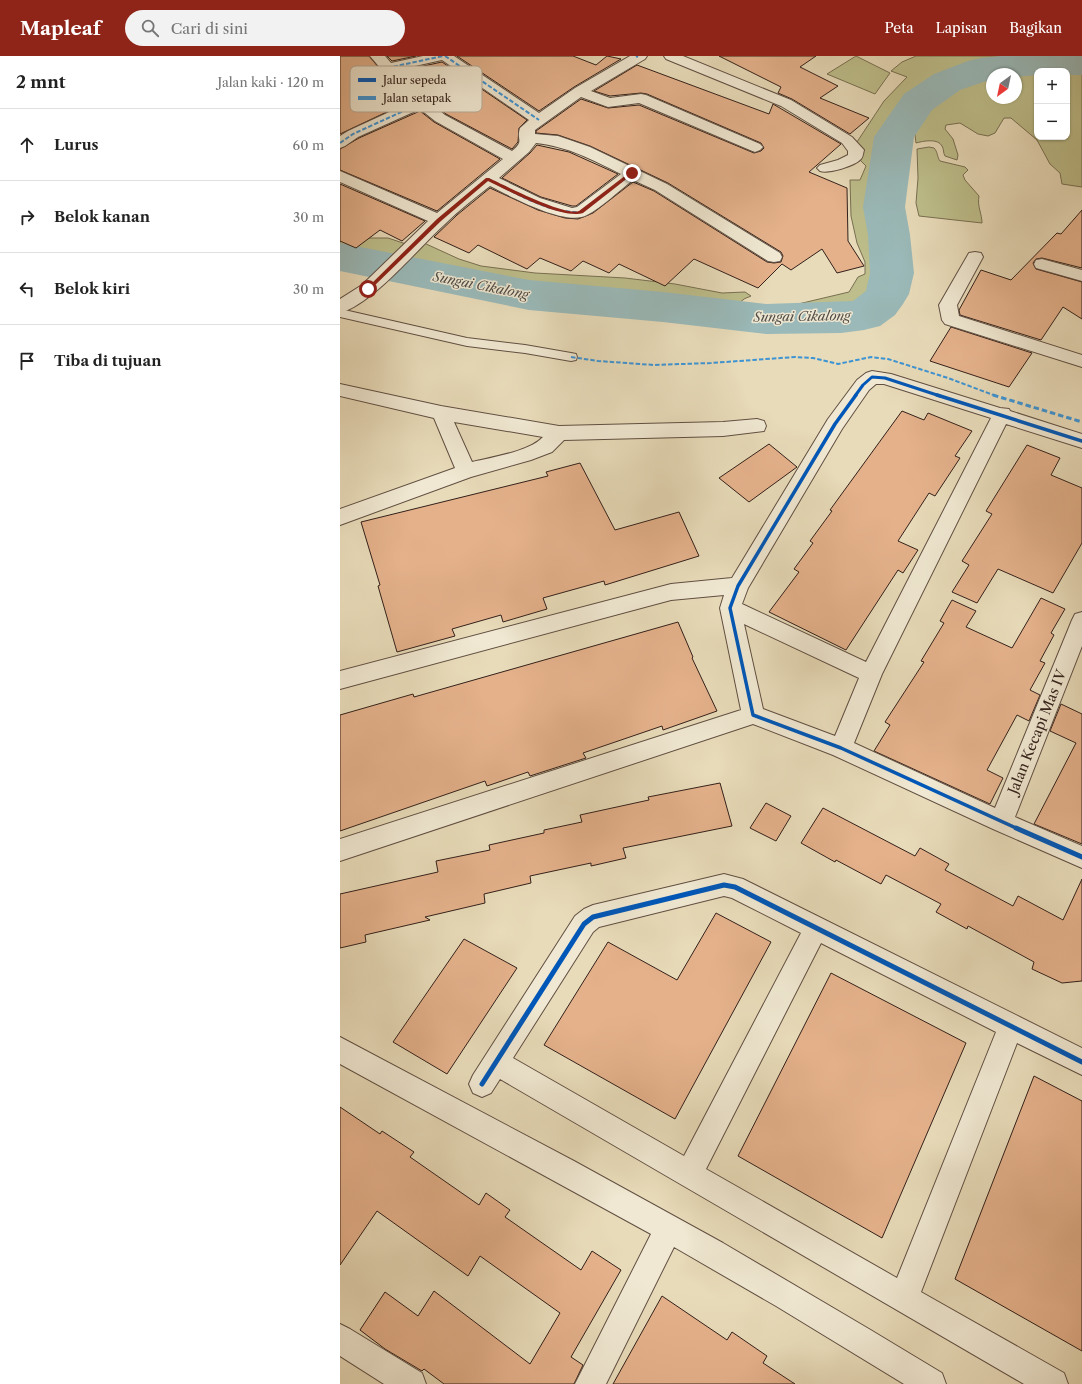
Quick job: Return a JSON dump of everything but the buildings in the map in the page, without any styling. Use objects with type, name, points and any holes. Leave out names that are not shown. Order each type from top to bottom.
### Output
[{"type":"street","points":[[377,56],[385,66]]},
{"type":"street","points":[[394,66],[424,58],[444,56],[459,66]]},
{"type":"street","points":[[340,308],[368,289],[439,220],[524,149],[528,144],[528,128],[580,91],[638,56]]},
{"type":"street","points":[[671,56],[786,103],[847,140],[856,150],[855,157],[843,163],[825,168]]},
{"type":"street","points":[[482,82],[539,120]]},
{"type":"street","points":[[580,91],[608,103],[641,98],[755,147]]},
{"type":"street","points":[[340,143],[353,134],[401,112]]},
{"type":"street","points":[[432,112],[440,118],[514,158]]},
{"type":"street","points":[[528,138],[558,141],[585,150],[660,187],[774,257]]},
{"type":"street","points":[[488,179],[554,209],[575,214],[581,212],[632,173]]},
{"type":"street","points":[[340,176],[439,220]]},
{"type":"street","points":[[975,257],[948,305],[951,320],[1082,361]]},
{"type":"street","points":[[1042,264],[1082,276]]},
{"type":"street","points":[[753,715],[730,608],[738,586],[835,424],[863,385],[872,377],[885,378],[1002,414],[1082,441]]},
{"type":"street","points":[[340,390],[441,413],[559,433],[723,429],[757,426]]},
{"type":"street","points":[[441,413],[466,471]]},
{"type":"street","points":[[841,748],[871,674],[1002,414]]},
{"type":"street","points":[[340,517],[466,471],[524,455],[545,447],[559,433]]},
{"type":"street","points":[[340,680],[672,592],[738,586]]},
{"type":"street","points":[[730,608],[871,674]]},
{"type":"street","name":"Jalan Kecapi Mas IV","points":[[1001,822],[1082,620]]},
{"type":"street","points":[[340,850],[753,715],[841,748],[1001,822],[1082,857]]},
{"type":"street","points":[[1053,1384],[689,1174],[488,1073],[578,931],[593,917],[724,885],[735,887],[1082,1062]]},
{"type":"street","points":[[689,1174],[816,928]]},
{"type":"street","points":[[904,1298],[1011,1026]]},
{"type":"street","points":[[340,1050],[668,1229],[866,1343],[931,1384]]},
{"type":"street","points":[[590,1384],[668,1229]]},
{"type":"street","points":[[340,1339],[411,1384]]},
{"type":"lane","points":[[340,313],[467,342],[525,349],[571,357]]},
{"type":"green space","points":[[856,56],[890,73],[875,94],[827,74]]},
{"type":"green space","points":[[916,56],[1082,56],[1031,57],[975,63],[938,76],[907,98],[880,135],[870,207],[875,235],[877,265],[873,290],[866,299],[855,306],[839,308],[777,309],[849,292],[858,277],[865,274],[865,262],[857,243],[851,216],[850,180],[860,180],[866,166],[860,160],[855,145],[884,101],[907,77],[891,71],[902,62]]},
{"type":"green space","points":[[1022,71],[1034,71],[1034,137],[1011,118],[1004,118],[995,133],[988,136],[978,134],[960,123],[946,125],[945,129],[953,139],[958,155],[957,160],[945,156],[940,143],[930,141],[916,143],[914,127],[921,110],[959,84],[986,78],[986,104],[1022,104]]},
{"type":"green space","points":[[1070,72],[1082,74],[1082,187],[1062,184],[1060,173],[1050,164],[1037,140],[1070,140]]},
{"type":"green space","points":[[929,147],[934,148],[940,161],[965,167],[968,170],[963,175],[965,180],[979,196],[982,223],[919,216],[916,203],[918,178],[917,149]]},
{"type":"green space","points":[[340,235],[356,238],[388,238],[409,245],[393,261],[340,249]]},
{"type":"green space","points":[[424,243],[459,259],[481,266],[535,273],[625,278],[675,284],[722,293],[745,292],[751,296],[744,299],[737,305],[665,297],[533,286],[454,272],[400,265]]},
{"type":"waterway","name":"Sungai Cikalong","points":[[340,257],[529,295],[663,307],[766,319],[841,318],[864,315],[879,305],[887,294],[892,273],[889,235],[884,207],[894,137],[918,102],[947,82],[981,69],[1034,64],[1082,64]]},
{"type":"marked path","points":[[396,66],[443,56]]},
{"type":"marked path","points":[[445,56],[460,66]]},
{"type":"marked path","points":[[482,81],[539,120]]},
{"type":"marked path","points":[[340,143],[353,134],[401,112]]},
{"type":"marked path","points":[[488,179],[548,207],[572,213],[581,212],[632,173]]},
{"type":"marked path","points":[[571,357],[626,364],[654,365],[740,362],[795,357],[813,358],[838,364],[871,357],[888,359],[948,378],[994,395],[1082,422]]},
{"type":"cycle path","points":[[1082,441],[885,378],[872,377],[863,385],[835,424],[738,586],[730,608],[753,715],[841,748],[1001,822],[1082,857]]},
{"type":"cycle path","points":[[482,1084],[584,924],[593,917],[724,885],[735,887],[1082,1062]]},
{"type":"route","points":[[368,289],[439,220],[488,179],[554,209],[575,214],[581,212],[632,173]]}]
